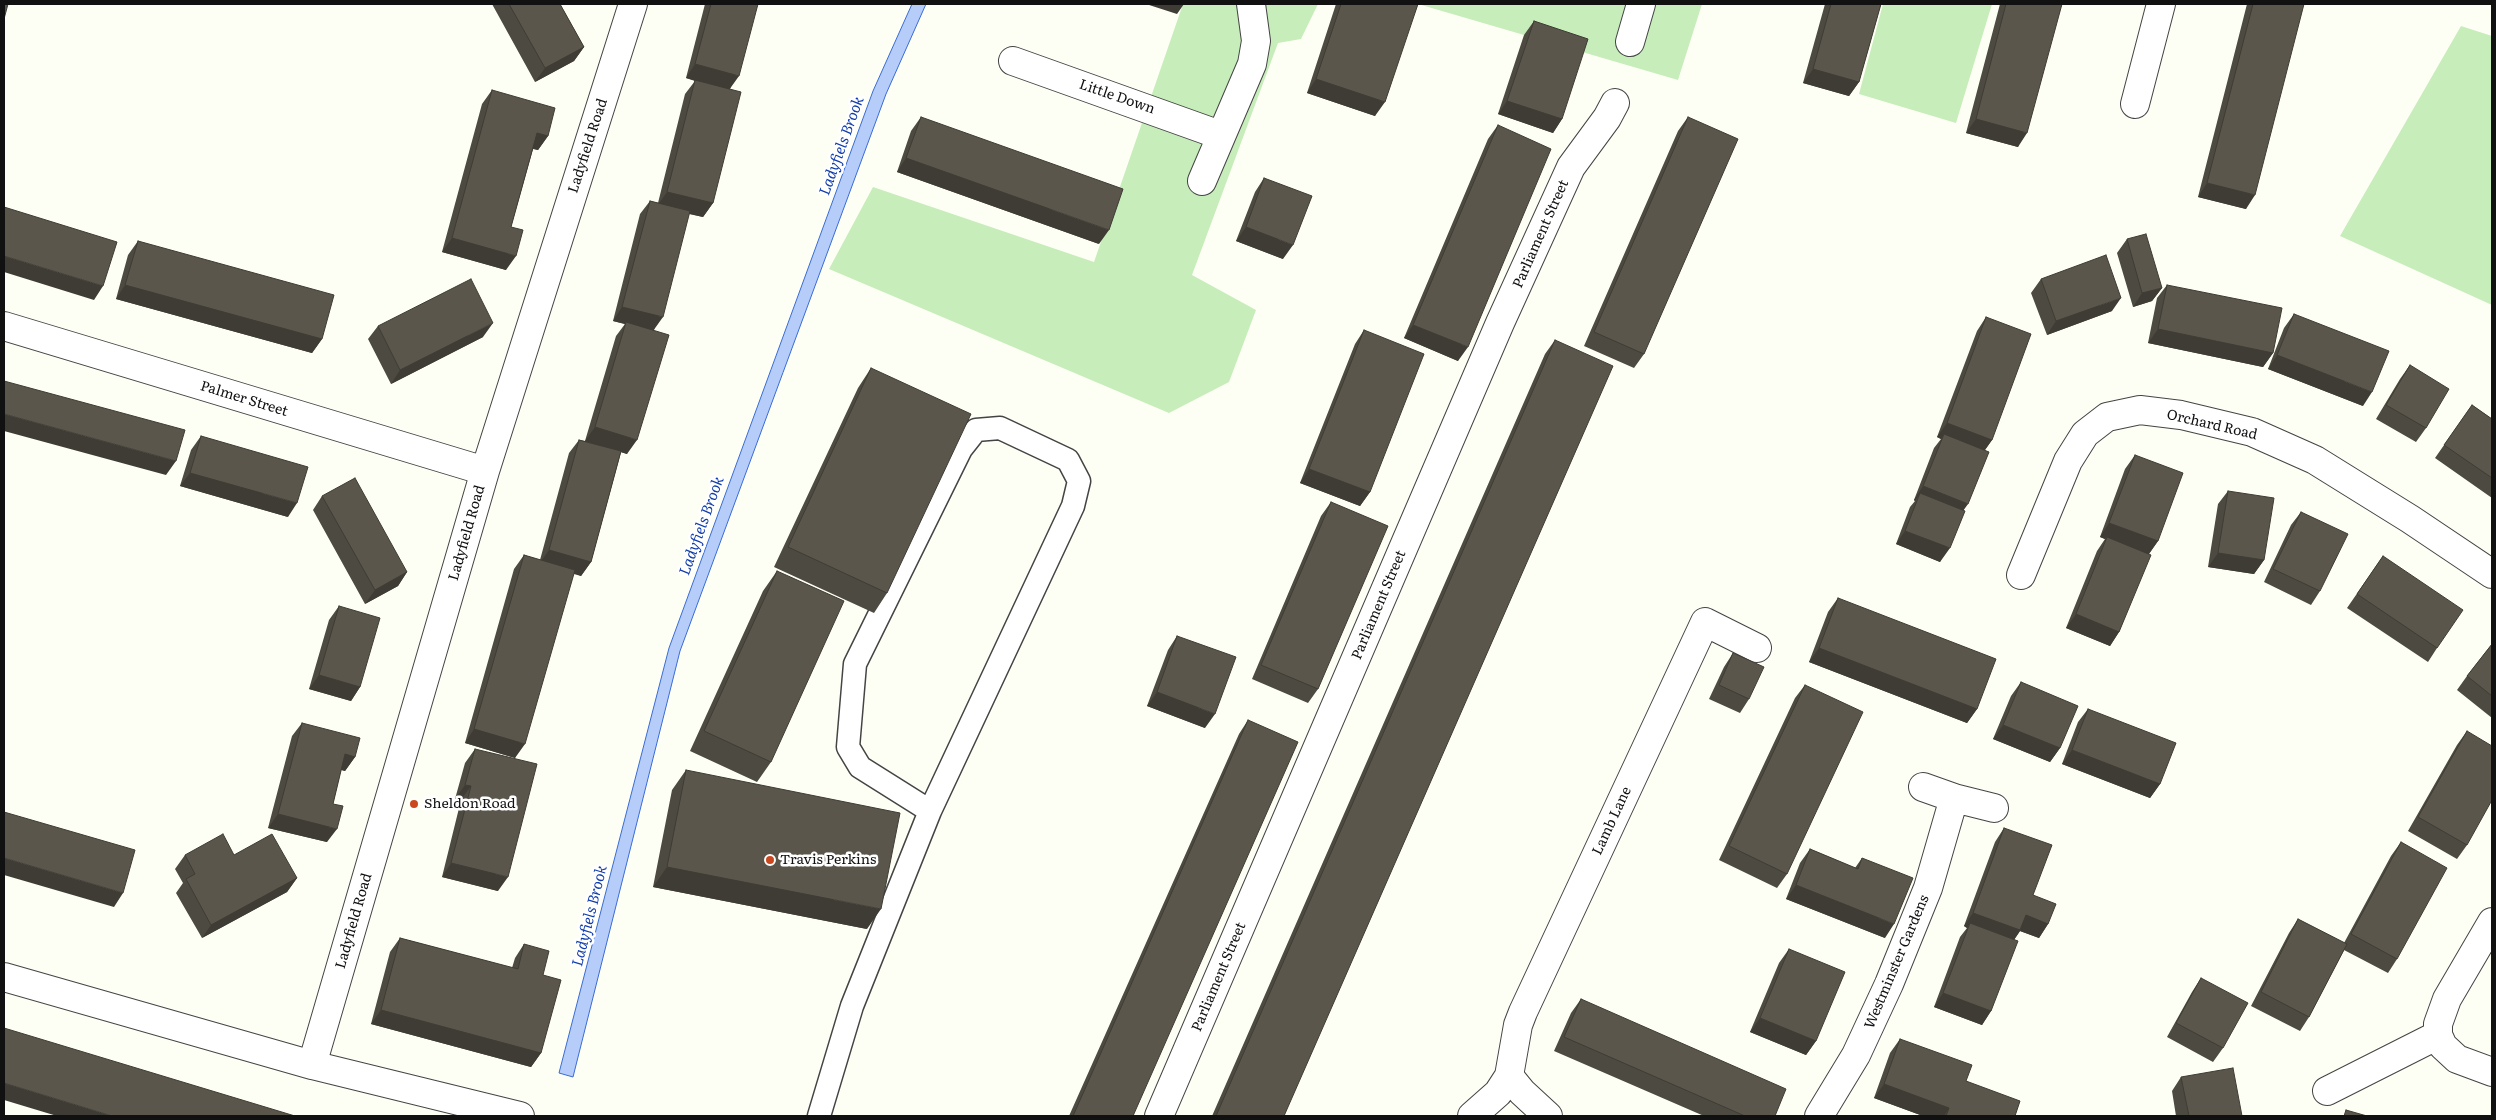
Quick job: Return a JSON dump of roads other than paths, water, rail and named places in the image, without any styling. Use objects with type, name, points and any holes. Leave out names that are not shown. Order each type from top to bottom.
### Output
[{"type":"street","name":"Ladyfield Road","points":[[312,1065],[485,471],[633,4]]},
{"type":"street","points":[[1202,182],[1255,52],[1255,27],[1250,4]]},
{"type":"street","points":[[1630,42],[1641,4]]},
{"type":"street","points":[[2135,104],[2161,4]]},
{"type":"street","name":"Little Down","points":[[1013,60],[1220,135]]},
{"type":"street","name":"Parliament Street","points":[[1159,1116],[1520,280],[1571,167],[1607,118],[1615,103]]},
{"type":"street","name":"Palmer Street","points":[[4,326],[485,471]]},
{"type":"street","name":"Orchard Road","points":[[2021,575],[2068,461],[2085,434],[2107,417],[2140,410],[2181,415],[2252,432],[2315,460],[2410,519],[2492,574]]},
{"type":"street","name":"Lamb Lane","points":[[1472,1116],[1498,1093],[1509,1076],[1518,1025],[1523,1012],[1704,622],[1757,648]]},
{"type":"street","points":[[1923,787],[1954,798],[1994,808]]},
{"type":"street","name":"Westminster Gardens","points":[[1819,1116],[1856,1055],[1889,984],[1928,888],[1954,798]]},
{"type":"street","points":[[2492,922],[2447,999],[2438,1024],[2438,1035],[2443,1046],[2458,1059],[2492,1072]]},
{"type":"street","points":[[4,976],[312,1065],[520,1116]]},
{"type":"street","points":[[2327,1091],[2438,1035]]},
{"type":"street","points":[[1509,1076],[1522,1092],[1548,1116]]},
{"type":"lane","points":[[818,1116],[852,1006],[930,811],[1073,506],[1078,481],[1068,460],[1000,428],[976,430],[962,449],[855,664],[848,748],[860,767],[930,811]]},
{"type":"water","points":[[912,4],[926,4],[886,94],[680,651],[573,1077],[559,1073],[669,648],[873,91]]},
{"type":"place","name":"Sheldon Road","points":[[414,804]]},
{"type":"place","name":"Travis Perkins","points":[[770,860]]},
{"type":"water label","name":"Ladyfiels Brook","points":[[842,146]]},
{"type":"water label","name":"Ladyfiels Brook","points":[[702,526]]},
{"type":"water label","name":"Ladyfiels Brook","points":[[590,916]]}]
